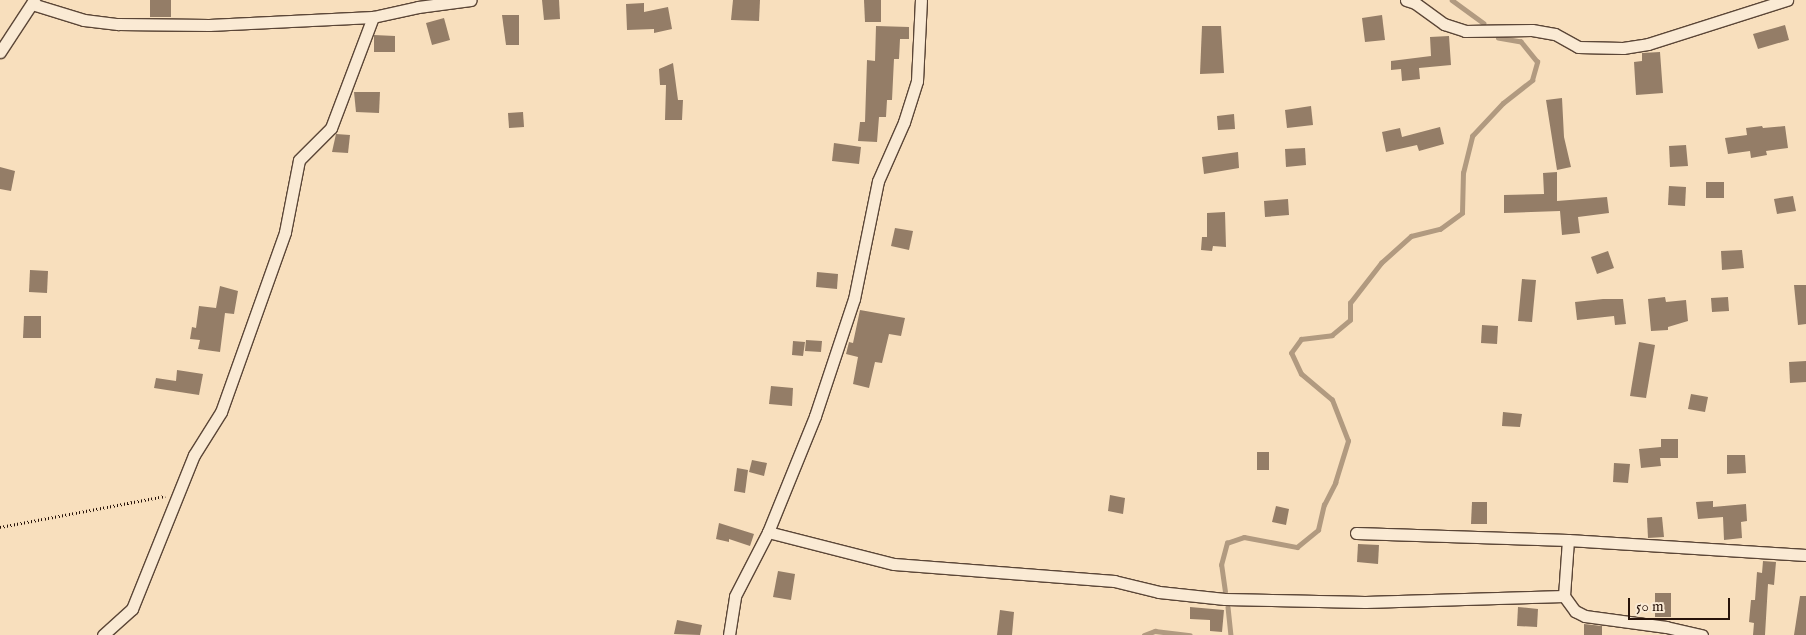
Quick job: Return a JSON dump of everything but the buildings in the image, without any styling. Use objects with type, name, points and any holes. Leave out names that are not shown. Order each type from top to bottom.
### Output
[{"type":"street","points":[[0,52],[4,36],[33,2],[84,20],[118,24],[209,26],[373,17],[418,7],[471,0]]},
{"type":"street","points":[[729,635],[735,596],[768,532],[818,407],[854,299],[878,181],[904,122],[917,81],[921,0]]},
{"type":"street","points":[[1406,0],[1415,2],[1444,24],[1465,31],[1532,30],[1555,34],[1578,47],[1623,48],[1648,44],[1786,0]]},
{"type":"street","points":[[103,635],[132,609],[176,494],[194,455],[224,403],[286,232],[299,160],[331,128],[373,17]]},
{"type":"street","points":[[768,532],[894,564],[1114,581],[1159,592],[1225,599],[1365,602],[1564,596]]},
{"type":"street","points":[[1356,533],[1568,540],[1806,555]]},
{"type":"street","points":[[1568,540],[1564,596],[1574,611],[1585,616],[1666,627],[1702,635]]},
{"type":"path","points":[[0,527],[176,494]]},
{"type":"waterway","points":[[1452,0],[1484,23]]},
{"type":"waterway","points":[[1225,592],[1221,565],[1227,543],[1244,537],[1297,547],[1318,530],[1324,505],[1335,483],[1348,441],[1332,400],[1301,374],[1291,353],[1301,339],[1332,335],[1350,320],[1350,303],[1381,263],[1411,236],[1440,229],[1462,213],[1463,173],[1472,136],[1503,103],[1532,80],[1537,62],[1521,42],[1498,38]]},
{"type":"waterway","points":[[1228,607],[1231,635]]},
{"type":"waterway","points":[[1144,635],[1155,631],[1190,635]]}]
